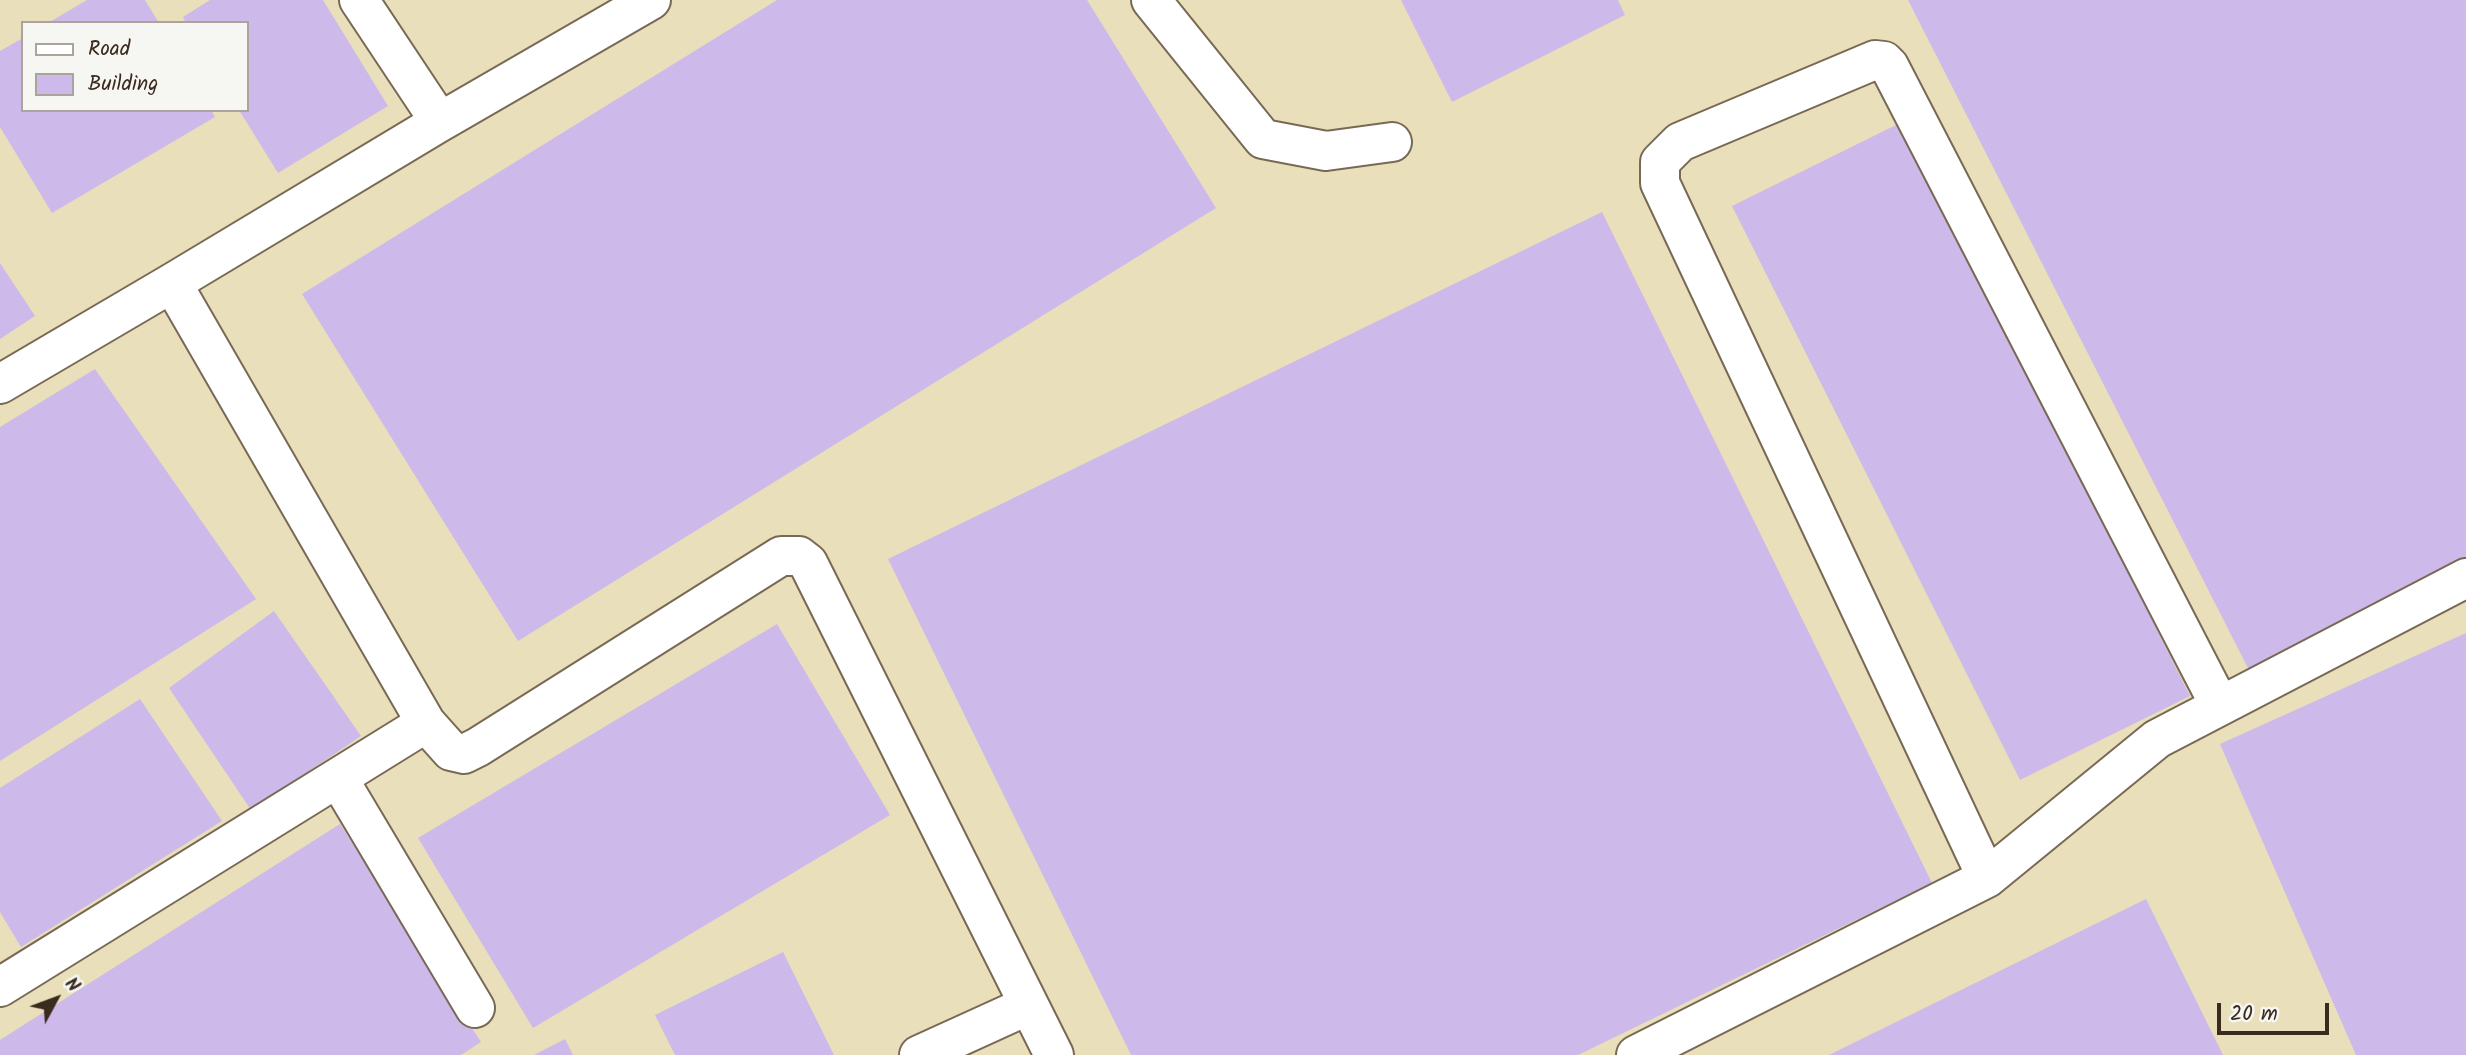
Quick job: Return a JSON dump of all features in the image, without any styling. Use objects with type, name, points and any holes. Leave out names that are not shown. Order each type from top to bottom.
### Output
[{"type":"lane","points":[[359,0],[440,122]]},
{"type":"lane","points":[[0,384],[440,122],[651,0]]},
{"type":"lane","points":[[1151,0],[1263,139],[1326,151],[1392,142]]},
{"type":"lane","points":[[1987,878],[1660,183],[1660,162],[1680,142],[1875,60],[1884,61],[1889,66],[2220,706]]},
{"type":"lane","points":[[172,284],[426,723],[451,751],[464,754],[643,645],[781,556],[799,556],[808,563],[1054,1055]]},
{"type":"lane","points":[[1636,1055],[1987,878],[2157,739],[2466,578]]},
{"type":"lane","points":[[0,987],[426,723]]},
{"type":"lane","points":[[338,778],[475,1007]]},
{"type":"lane","points":[[919,1055],[1029,1005]]},
{"type":"building","points":[[87,0],[145,0],[158,21],[51,21]]},
{"type":"building","points":[[210,0],[323,0],[388,106],[278,173],[240,112],[248,112],[248,21],[185,21],[183,17]]},
{"type":"building","points":[[777,0],[1087,0],[1216,208],[518,641],[302,294]]},
{"type":"building","points":[[1401,0],[1618,0],[1625,15],[1452,102]]},
{"type":"building","points":[[1908,0],[2466,0],[2466,557],[2249,670]]},
{"type":"building","points":[[21,39],[21,112],[212,112],[215,117],[52,213],[0,127],[0,51]]},
{"type":"building","points":[[1902,122],[2190,696],[2020,780],[1732,206]]},
{"type":"building","points":[[1602,212],[1932,883],[1578,1055],[1131,1055],[888,559]]},
{"type":"building","points":[[0,263],[35,316],[0,339]]},
{"type":"building","points":[[95,369],[256,599],[0,761],[0,427]]},
{"type":"building","points":[[274,611],[361,736],[251,810],[169,688]]},
{"type":"building","points":[[777,624],[890,815],[533,1028],[418,838]]},
{"type":"building","points":[[2466,633],[2466,1055],[2356,1055],[2220,744]]},
{"type":"building","points":[[140,699],[222,821],[21,947],[0,912],[0,788]]},
{"type":"building","points":[[340,824],[481,1042],[461,1055],[0,1055],[0,1040]]},
{"type":"building","points":[[2146,899],[2223,1055],[1829,1055]]},
{"type":"building","points":[[783,952],[834,1055],[675,1055],[655,1015]]},
{"type":"building","points":[[565,1039],[573,1055],[534,1055]]}]
